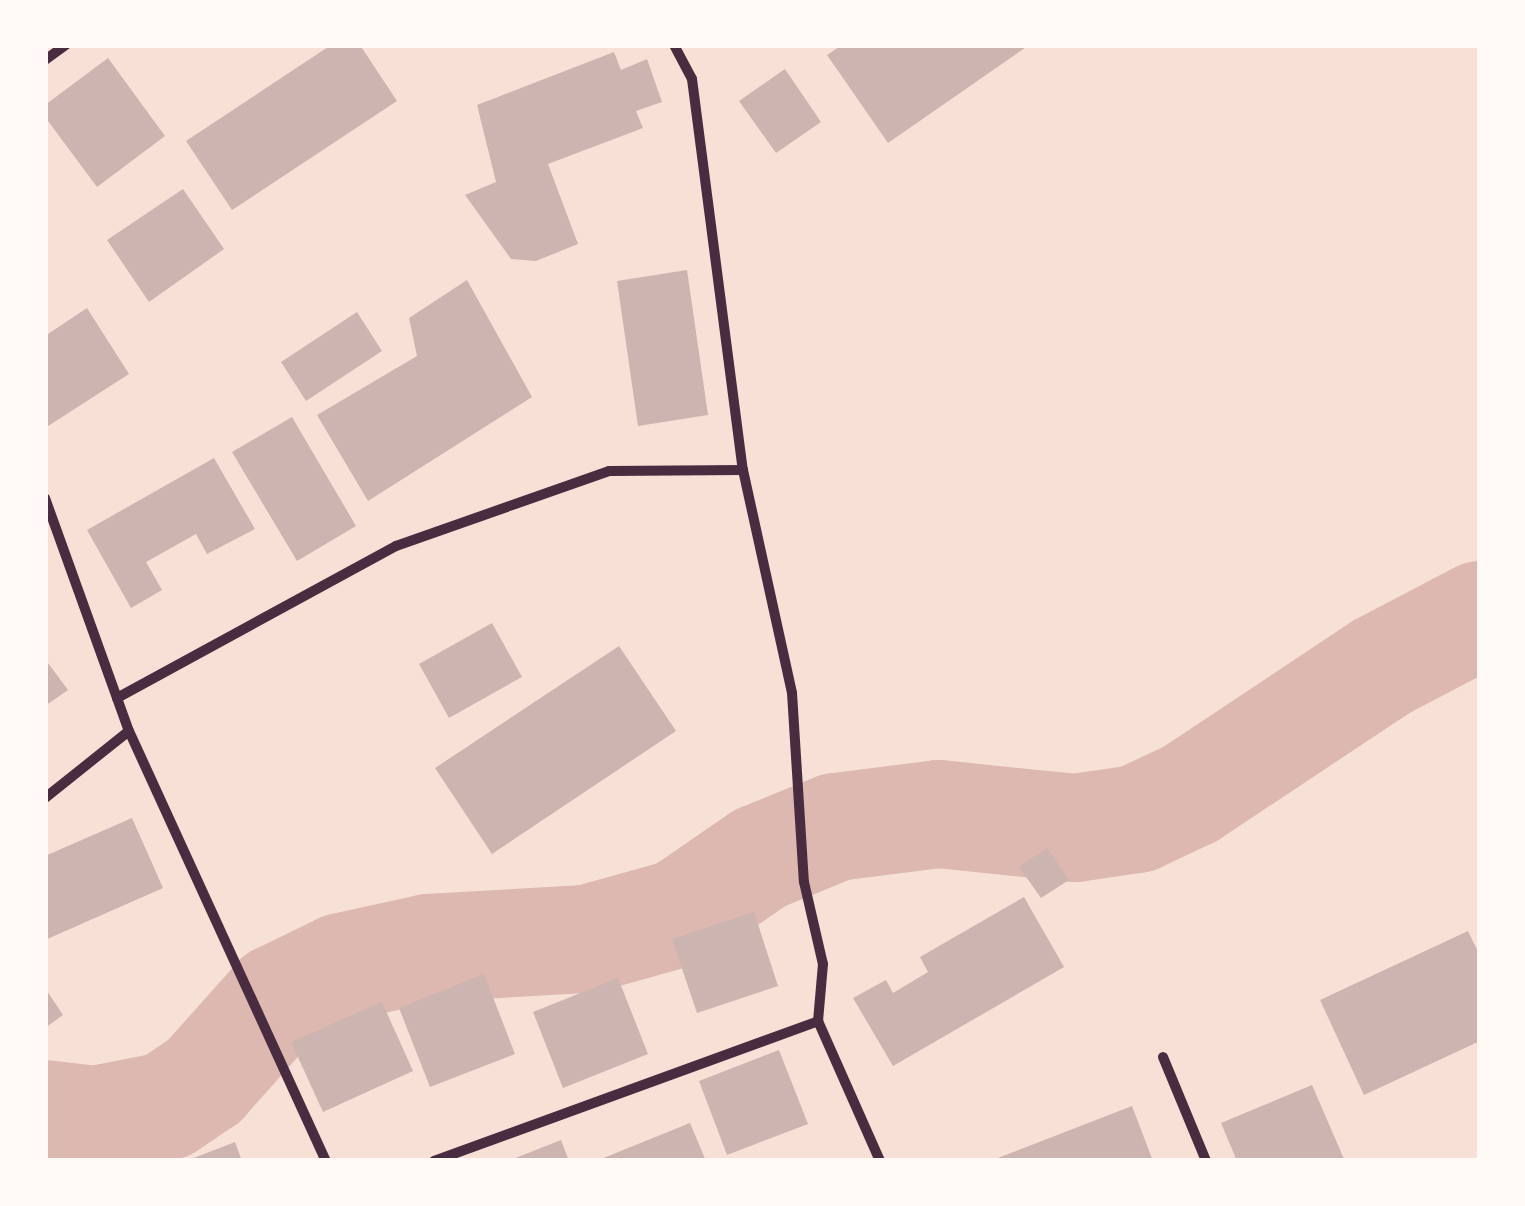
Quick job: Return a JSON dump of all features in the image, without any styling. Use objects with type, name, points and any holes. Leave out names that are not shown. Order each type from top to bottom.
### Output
[{"type":"street","points":[[45,60],[66,45]]},
{"type":"street","points":[[674,45],[692,79],[742,470],[792,693],[804,882],[824,964],[818,1021],[880,1161]]},
{"type":"street","points":[[117,698],[396,546],[609,471],[742,470]]},
{"type":"street","points":[[45,498],[129,731],[326,1161]]},
{"type":"street","points":[[45,798],[129,731]]},
{"type":"street","points":[[434,1161],[818,1021]]},
{"type":"street","points":[[1162,1057],[1206,1161]]},
{"type":"building","points":[[331,45],[360,45],[397,101],[232,210],[186,141]]},
{"type":"building","points":[[842,45],[1029,45],[888,143],[827,55]]},
{"type":"building","points":[[614,52],[621,70],[647,59],[662,102],[636,111],[643,128],[548,164],[578,244],[536,261],[511,259],[465,195],[496,182],[477,105]]},
{"type":"building","points":[[108,58],[165,136],[97,187],[45,117],[45,105]]},
{"type":"building","points":[[785,69],[821,122],[776,153],[739,101]]},
{"type":"building","points":[[183,189],[224,249],[149,302],[107,240]]},
{"type":"building","points":[[687,270],[708,415],[638,426],[617,281]]},
{"type":"building","points":[[467,280],[532,397],[368,501],[317,415],[417,356],[409,318]]},
{"type":"building","points":[[87,308],[129,374],[45,428],[45,336]]},
{"type":"building","points":[[357,312],[382,351],[306,401],[281,362]]},
{"type":"building","points":[[292,417],[356,526],[297,561],[232,452]]},
{"type":"building","points":[[214,458],[255,529],[207,554],[196,534],[146,562],[162,590],[131,608],[87,530]]},
{"type":"building","points":[[492,623],[522,677],[449,718],[419,664]]},
{"type":"building","points":[[619,646],[676,731],[492,854],[435,768]]},
{"type":"building","points":[[45,659],[68,690],[45,706]]},
{"type":"building","points":[[132,818],[163,888],[45,940],[45,856]]},
{"type":"building","points":[[1047,848],[1069,880],[1041,898],[1019,867]]},
{"type":"building","points":[[1024,897],[1064,967],[893,1066],[853,998],[886,980],[893,993],[928,972],[920,957]]},
{"type":"building","points":[[754,912],[778,986],[697,1013],[672,939]]},
{"type":"building","points":[[1468,931],[1480,956],[1480,1041],[1364,1095],[1320,1000]]},
{"type":"building","points":[[484,974],[515,1054],[430,1087],[399,1008]]},
{"type":"building","points":[[618,978],[648,1054],[563,1088],[533,1012]]},
{"type":"building","points":[[45,988],[63,1015],[45,1028]]},
{"type":"building","points":[[382,1002],[413,1071],[323,1112],[291,1042]]},
{"type":"building","points":[[779,1050],[808,1124],[727,1155],[699,1081]]},
{"type":"building","points":[[1312,1085],[1344,1159],[1237,1161],[1221,1123]]},
{"type":"building","points":[[1132,1106],[1153,1161],[990,1161]]},
{"type":"building","points":[[690,1123],[706,1161],[596,1161]]},
{"type":"building","points":[[561,1140],[569,1161],[508,1161]]},
{"type":"building","points":[[235,1142],[242,1161],[186,1161]]},
{"type":"waterway","points":[[45,1114],[95,1120],[167,1106],[204,1081],[278,998],[342,967],[429,948],[587,939],[680,913],[760,858],[836,827],[939,814],[1075,828],[1137,819],[1190,794],[1381,667],[1480,615]]}]
